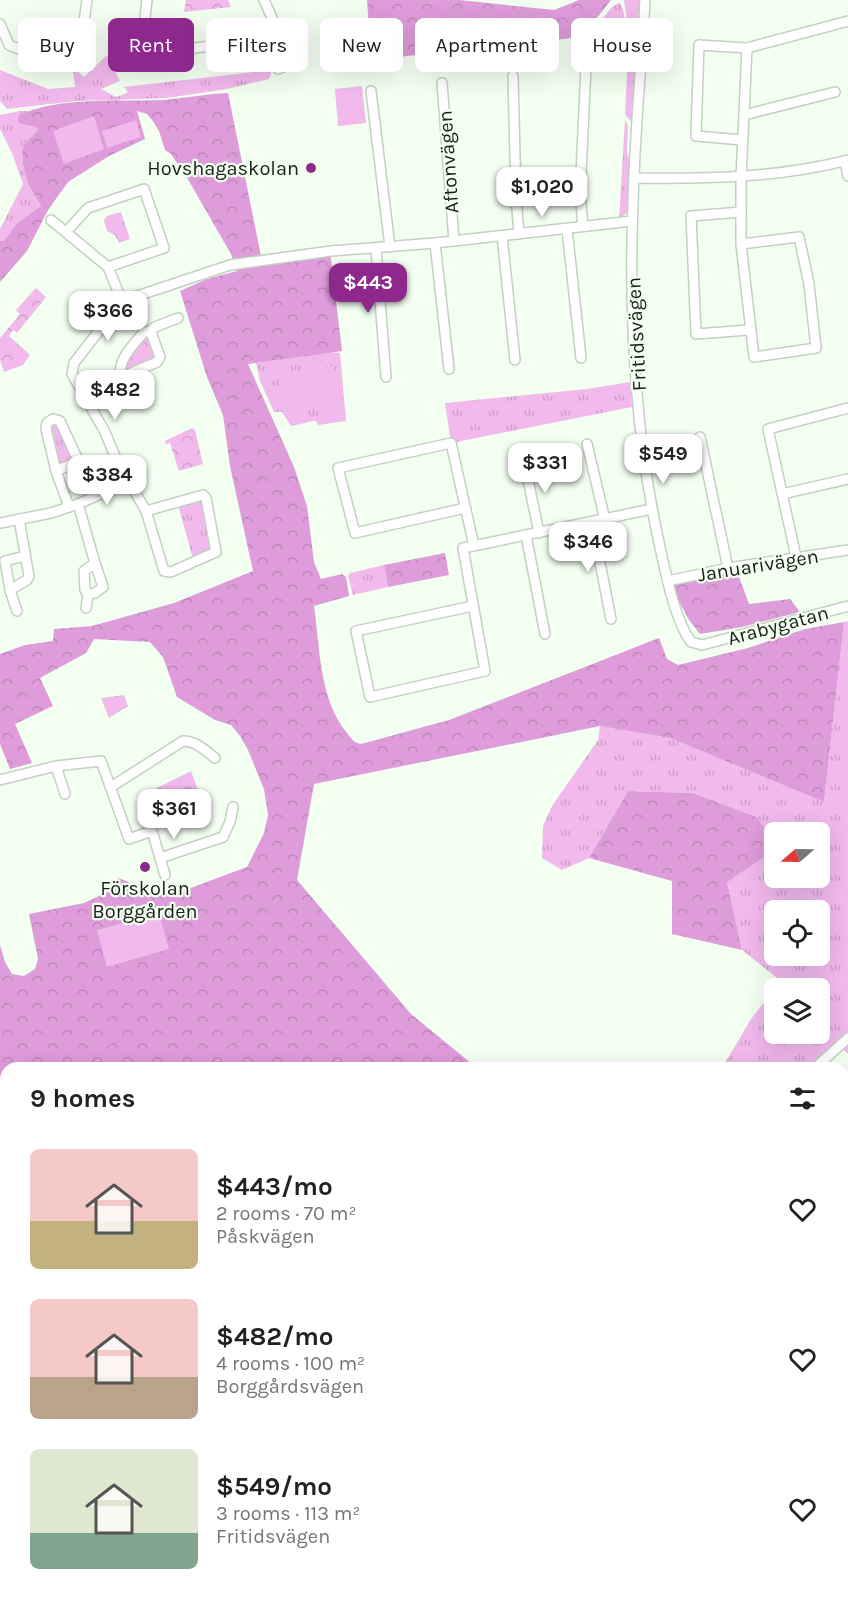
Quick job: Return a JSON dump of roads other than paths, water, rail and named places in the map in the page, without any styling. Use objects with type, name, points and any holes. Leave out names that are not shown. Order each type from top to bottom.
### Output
[{"type":"street","points":[[0,24],[9,45],[52,62],[64,61],[81,44],[87,0]]},
{"type":"street","points":[[145,18],[147,0]]},
{"type":"street","points":[[194,48],[279,35],[264,0]]},
{"type":"street","name":"Fritidsvägen","points":[[645,0],[633,221],[633,337],[638,393],[652,509],[668,581],[686,635],[691,642],[696,644],[709,644]]},
{"type":"street","points":[[742,140],[696,136],[699,45],[747,48],[848,21]]},
{"type":"street","points":[[741,244],[799,237],[809,284],[816,348],[754,357],[749,330],[741,244],[742,140],[747,48]]},
{"type":"street","points":[[583,226],[580,194],[586,72]]},
{"type":"street","points":[[513,76],[519,234]]},
{"type":"street","name":"Aftonvägen","points":[[442,83],[454,241]]},
{"type":"street","points":[[371,91],[390,248]]},
{"type":"street","points":[[744,115],[835,92]]},
{"type":"street","points":[[634,178],[741,178],[847,161],[848,176]]},
{"type":"street","points":[[67,231],[88,208],[144,189],[164,248],[108,267]]},
{"type":"street","points":[[741,212],[691,216],[696,334],[749,330]]},
{"type":"street","points":[[51,220],[108,267],[122,302]]},
{"type":"street","points":[[146,511],[203,495],[206,498],[216,552],[195,563],[166,572],[146,511],[135,492],[126,483],[112,446],[85,393],[72,374],[74,363],[122,302],[230,265],[331,251],[390,248],[633,221]]},
{"type":"street","points":[[567,229],[581,358]]},
{"type":"street","points":[[502,236],[515,360]]},
{"type":"street","points":[[435,243],[449,369]]},
{"type":"street","points":[[376,249],[386,377]]},
{"type":"street","points":[[121,377],[123,359],[142,334],[178,318]]},
{"type":"street","points":[[85,393],[159,360],[150,331]]},
{"type":"street","points":[[796,557],[768,429],[848,408]]},
{"type":"street","points":[[56,471],[75,463],[77,458],[60,422],[53,419],[47,423],[46,429],[56,471],[73,506],[103,587],[88,595]]},
{"type":"street","points":[[700,437],[728,568]]},
{"type":"street","points":[[465,508],[355,532],[338,468],[451,443],[474,546]]},
{"type":"street","points":[[587,444],[605,519]]},
{"type":"street","points":[[524,460],[539,533]]},
{"type":"street","points":[[782,494],[848,478]]},
{"type":"street","points":[[0,524],[73,506],[126,483]]},
{"type":"street","points":[[473,606],[356,631],[370,697],[485,671],[473,606],[462,548],[652,509]]},
{"type":"street","points":[[10,590],[28,578],[19,519]]},
{"type":"street","points":[[592,522],[611,619]]},
{"type":"street","points":[[526,535],[545,634]]},
{"type":"street","name":"Januarivägen","points":[[668,581],[728,568],[848,550]]},
{"type":"street","points":[[17,611],[10,590],[5,561],[25,556]]},
{"type":"street","points":[[86,608],[88,595],[85,590],[84,571],[95,563]]},
{"type":"street","name":"Arabygatan","points":[[709,644],[848,606]]},
{"type":"street","points":[[111,787],[183,741],[190,741],[215,758]]},
{"type":"street","points":[[0,780],[56,766],[101,761],[129,839],[152,831],[165,875]]},
{"type":"street","points":[[56,766],[65,794]]},
{"type":"street","points":[[160,858],[223,837],[230,822],[233,807]]},
{"type":"street","points":[[822,1062],[848,1038]]},
{"type":"place","name":"Hovshagaskolan","points":[[311,168]]},
{"type":"place","name":"Förskolan Borggården","points":[[145,867]]}]
